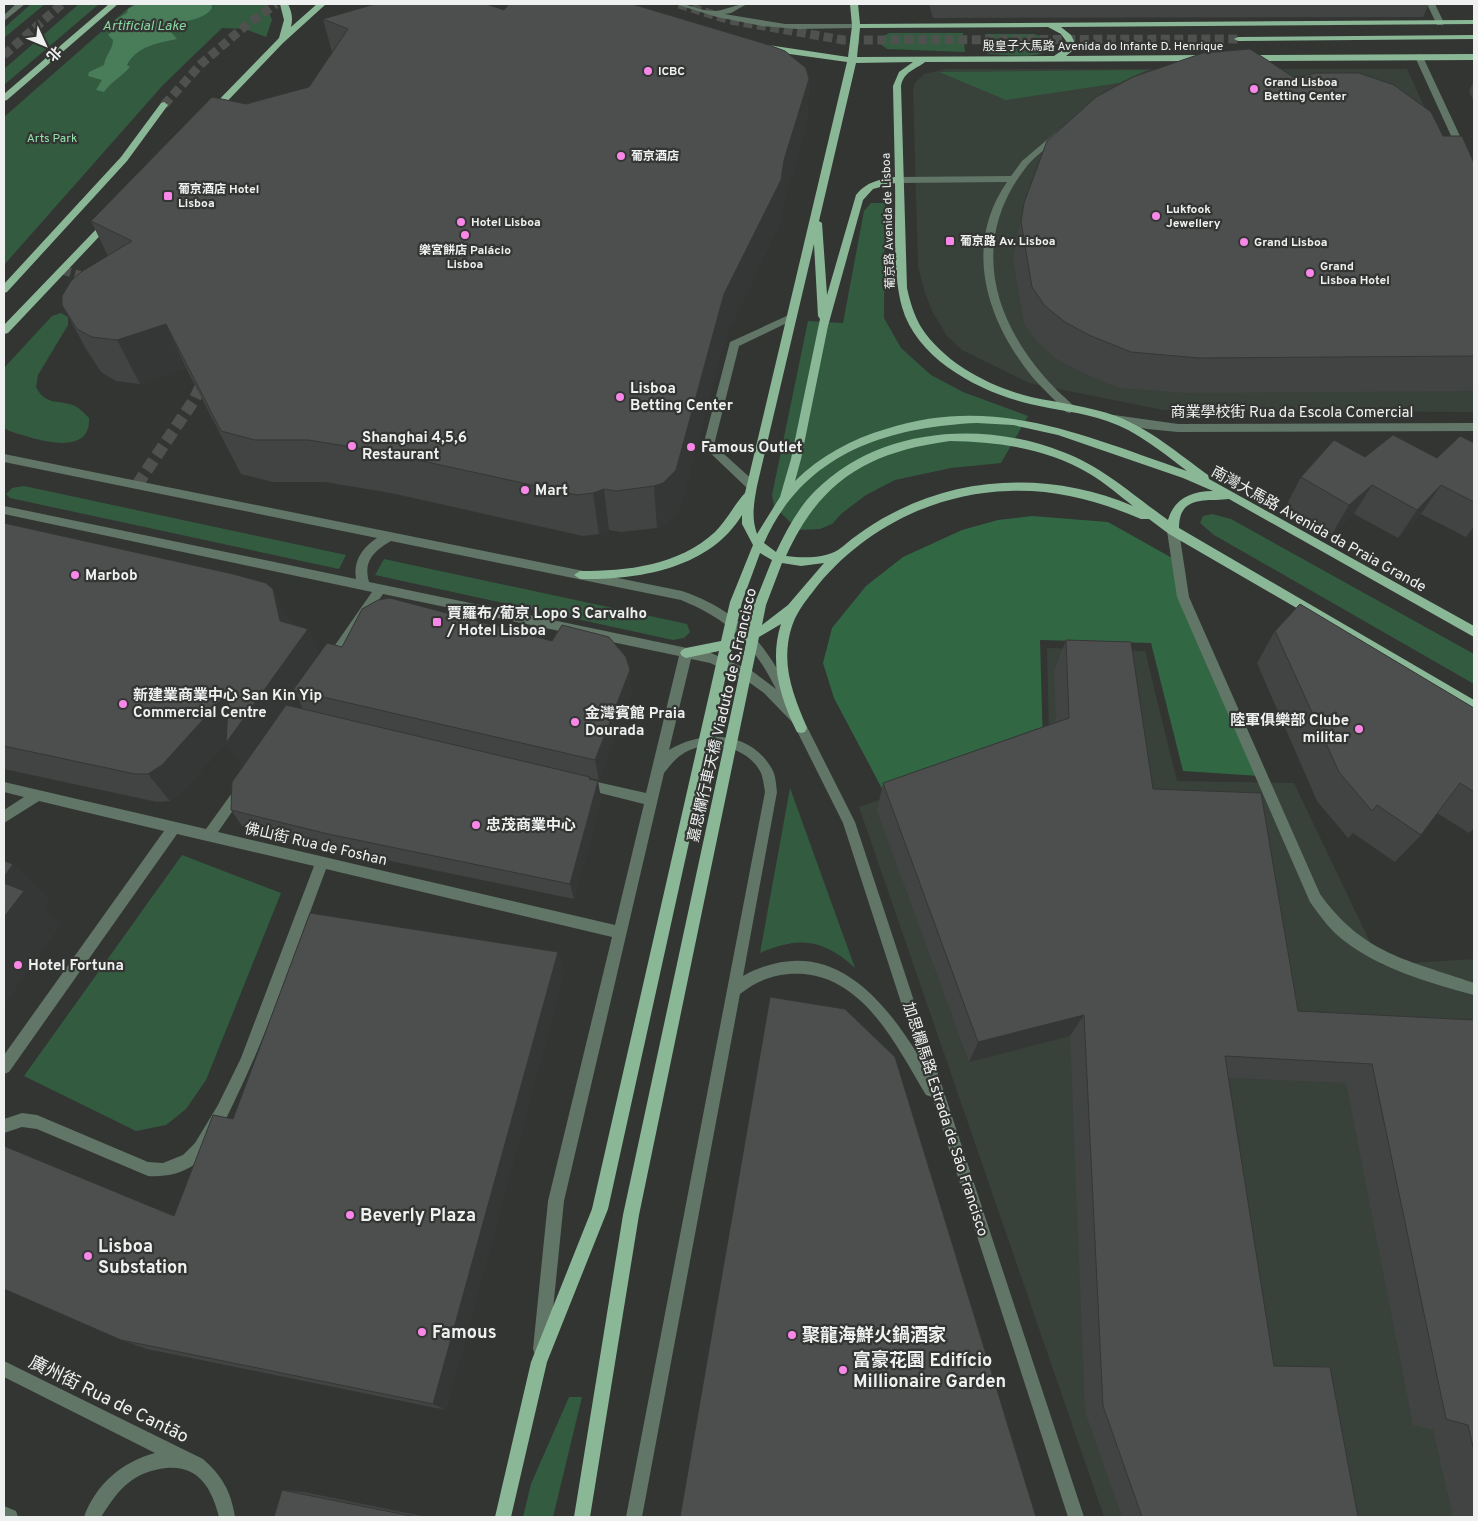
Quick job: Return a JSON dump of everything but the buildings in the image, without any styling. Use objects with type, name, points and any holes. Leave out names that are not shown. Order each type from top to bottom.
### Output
[{"type":"main road","points":[[4,98],[114,4]]},
{"type":"main road","points":[[280,41],[288,22],[288,14],[284,4]]},
{"type":"main road","points":[[204,121],[280,41],[322,4]]},
{"type":"main road","points":[[842,553],[819,561],[793,562],[776,557],[761,547],[752,535],[748,522],[751,488],[852,60],[856,26],[854,4]]},
{"type":"main road","name":"殷皇子大馬路 Avenida do Infante D. Henrique","points":[[856,26],[1474,22]]},
{"type":"main road","points":[[1048,25],[1065,33],[1070,39],[1069,51],[1064,56],[1055,59]]},
{"type":"main road","points":[[1238,39],[1474,37]]},
{"type":"main road","name":"殷皇子大馬路 Avenida do Infante D. Henrique","points":[[758,46],[852,60],[1213,58]]},
{"type":"main road","name":"殷皇子大馬路 Avenida do Infante D. Henrique","points":[[1242,60],[1474,57]]},
{"type":"main road","name":"葡京路 Avenida de Lisboa","points":[[935,60],[909,67],[901,74],[897,82],[903,298],[910,317],[922,336],[949,362],[985,384],[1020,397],[1111,418],[1160,446],[1215,486]]},
{"type":"main road","points":[[4,290],[124,159],[164,105]]},
{"type":"main road","points":[[823,326],[860,196],[872,185],[900,180]]},
{"type":"main road","points":[[817,210],[823,326]]},
{"type":"main road","points":[[4,331],[117,212]]},
{"type":"main road","name":"嘉思欄行車天橋 Viaduto de S.Francisco","points":[[784,499],[796,459],[823,326]]},
{"type":"main road","name":"嘉思欄行車天橋 Viaduto de S.Francisco","points":[[503,1517],[539,1362],[600,1209],[736,602],[766,525],[784,499],[806,475],[841,452],[864,440],[898,428],[933,421],[970,419],[1008,421],[1045,427],[1117,452]]},
{"type":"main road","name":"嘉思欄行車天橋 Viaduto de S.Francisco","points":[[582,1517],[631,1215],[760,605],[782,547],[819,494],[839,476],[861,462],[887,450],[915,442],[945,438],[975,437],[1006,440],[1066,457],[1093,470],[1171,529]]},
{"type":"main road","name":"南灣大馬路 Avenida da Praia Grande","points":[[1117,452],[1215,486],[1474,632]]},
{"type":"main road","points":[[686,653],[734,644],[776,622],[793,607],[842,553],[898,514],[928,501],[961,492],[996,487],[1040,488],[1067,491],[1102,499],[1136,512],[1171,529],[1474,706]]},
{"type":"main road","points":[[580,575],[605,577],[654,570],[691,555],[716,538],[732,524],[751,488]]},
{"type":"main road","points":[[1171,529],[1175,512],[1187,499],[1201,495],[1216,494],[1240,500]]},
{"type":"main road","points":[[793,607],[785,626],[781,646],[781,666],[785,687],[801,728]]},
{"type":"street","points":[[4,19],[21,4]]},
{"type":"street","points":[[679,4],[711,14],[762,24],[779,26],[856,26]]},
{"type":"street","points":[[711,14],[742,4]]},
{"type":"street","points":[[1431,4],[1440,23]]},
{"type":"street","points":[[1419,57],[1474,175]]},
{"type":"street","points":[[1070,409],[1050,391],[1016,346],[998,315],[991,292],[987,260],[989,234],[996,208],[1011,179],[1028,158],[1071,125]]},
{"type":"street","points":[[900,180],[1011,179]]},
{"type":"street","points":[[751,488],[708,446],[734,344],[792,317]]},
{"type":"street","name":"商業學校街 Rua da Escola Comercial","points":[[1111,418],[1147,425],[1178,428],[1474,427]]},
{"type":"street","points":[[4,458],[682,596],[724,614],[750,636],[769,661],[801,728]]},
{"type":"street","points":[[4,510],[710,658],[733,666],[755,678],[773,692],[801,728]]},
{"type":"street","points":[[1171,529],[1183,597],[1311,889],[1323,912],[1348,937],[1380,957],[1474,989]]},
{"type":"street","points":[[364,586],[360,575],[361,564],[366,553],[375,544],[390,536]]},
{"type":"street","points":[[325,669],[380,589]]},
{"type":"street","points":[[539,1362],[556,1201],[686,653]]},
{"type":"street","name":"加思欄馬路 Estrada de São Francisco","points":[[801,728],[849,822],[1076,1517]]},
{"type":"street","points":[[634,1517],[771,788],[767,772],[756,756],[733,742],[711,740],[697,742],[681,748],[667,758],[658,771]]},
{"type":"street","points":[[209,835],[249,778]]},
{"type":"street","points":[[574,782],[651,800]]},
{"type":"street","name":"佛山街 Rua de Foshan","points":[[4,787],[620,933]]},
{"type":"street","points":[[4,817],[38,795]]},
{"type":"street","points":[[4,1067],[174,827]]},
{"type":"street","points":[[4,1126],[22,1120],[37,1122],[148,1169],[170,1168],[188,1160],[200,1148],[236,1086],[322,862]]},
{"type":"street","points":[[734,990],[759,974],[782,968],[805,967],[820,970],[849,982],[862,991],[877,1008],[942,1107]]},
{"type":"street","name":"廣州街 Rua de Cantão","points":[[4,1369],[197,1465]]},
{"type":"street","points":[[92,1517],[103,1498],[117,1482],[145,1464],[163,1459],[175,1459],[197,1465],[206,1471],[217,1484],[225,1500],[228,1517]]},
{"type":"street","points":[[4,1514],[10,1517]]},
{"type":"shaded area","name":"Grand Lisboa","points":[[946,69],[1407,69],[1474,214],[1474,412],[1163,410],[1029,383],[962,350],[947,336],[933,313],[925,293],[918,266],[913,90],[915,83],[924,74]]},
{"type":"shaded area","points":[[1032,516],[1108,522],[1172,558],[1260,776],[1183,771],[1151,643],[1040,640],[1043,747],[887,798],[834,698],[823,663],[832,628],[866,586],[903,557],[962,530],[998,520]]},
{"type":"shaded area","points":[[1047,648],[1145,651],[1177,781],[1294,783],[1381,965],[1474,959],[1474,1517],[1104,1517],[859,807],[1049,739]]},
{"type":"green space","points":[[31,4],[45,4],[4,38],[4,28]]},
{"type":"green space","points":[[79,4],[99,4],[4,85],[4,69]]},
{"type":"green space","name":"Arts Park","points":[[133,4],[266,4],[272,20],[266,37],[245,29],[222,28],[163,85],[4,265],[4,117]]},
{"type":"green space","points":[[889,33],[963,33],[965,52],[887,49],[879,43],[880,38]]},
{"type":"green space","points":[[985,34],[1034,34],[1054,41],[1055,47],[1040,54],[1032,55],[987,54]]},
{"type":"green space","points":[[1147,70],[1119,83],[1006,100],[939,72]]},
{"type":"green space","points":[[871,203],[885,203],[884,318],[901,348],[931,375],[963,392],[1028,416],[1001,463],[951,468],[895,480],[866,495],[841,514],[832,524],[820,529],[798,530],[774,506],[772,495],[808,321],[843,323],[864,211]]},
{"type":"green space","points":[[61,313],[68,317],[68,325],[38,375],[36,387],[43,397],[75,406],[89,418],[88,429],[83,437],[76,441],[56,443],[35,439],[4,428],[4,368],[52,316]]},
{"type":"green space","points":[[24,486],[346,555],[339,569],[10,498],[6,494],[12,488]]},
{"type":"green space","points":[[1212,514],[1231,519],[1474,654],[1474,684],[1214,535],[1200,523],[1203,516]]},
{"type":"green space","points":[[384,559],[687,624],[690,632],[684,638],[673,640],[375,575]]},
{"type":"green space","points":[[790,788],[855,968],[832,951],[810,943],[787,944],[760,953]]},
{"type":"green space","points":[[182,855],[281,893],[206,1080],[186,1109],[166,1125],[136,1131],[24,1076]]},
{"type":"green space","points":[[569,1397],[582,1397],[553,1517],[523,1517],[531,1484]]},
{"type":"water","name":"Artificial Lake","points":[[137,4],[211,4],[212,8],[203,16],[175,27],[171,32],[177,39],[149,46],[136,53],[127,65],[130,67],[104,92],[96,90],[102,80],[88,76],[89,72],[104,65],[113,43],[113,40],[108,35],[112,31],[110,29],[116,23],[115,20]]},
{"type":"tunnel","points":[[4,55],[62,4]]},
{"type":"tunnel","points":[[164,105],[201,64],[244,27],[276,4]]},
{"type":"tunnel","points":[[679,4],[730,20],[843,40],[1238,39]]},
{"type":"tunnel","points":[[62,270],[93,279]]},
{"type":"tunnel","points":[[199,389],[205,377]]},
{"type":"tunnel","points":[[137,485],[194,400],[200,388]]},
{"type":"place","name":"ICBC","points":[[648,71]]},
{"type":"place","name":"Grand Lisboa Betting Center","points":[[1254,89]]},
{"type":"place","name":"葡京酒店","points":[[621,156]]},
{"type":"place","name":"葡京酒店 Hotel Lisboa","points":[[168,196]]},
{"type":"place","name":"Lukfook Jewellery","points":[[1156,216]]},
{"type":"place","name":"Hotel Lisboa","points":[[461,222]]},
{"type":"place","name":"樂宮餅店 Palácio Lisboa","points":[[465,235]]},
{"type":"place","name":"葡京路 Av. Lisboa","points":[[950,241]]},
{"type":"place","name":"Grand Lisboa","points":[[1244,242]]},
{"type":"place","name":"Grand Lisboa Hotel","points":[[1310,273]]},
{"type":"place","name":"Lisboa Betting Center","points":[[620,397]]},
{"type":"place","name":"Shanghai 4,5,6 Restaurant","points":[[352,446]]},
{"type":"place","name":"Famous Outlet","points":[[691,447]]},
{"type":"place","name":"Mart","points":[[525,490]]},
{"type":"place","name":"Marbob","points":[[75,575]]},
{"type":"place","name":"賈羅布/葡京 Lopo S Carvalho / Hotel Lisboa","points":[[437,622]]},
{"type":"place","name":"新建業商業中心 San Kin Yip Commercial Centre","points":[[123,704]]},
{"type":"place","name":"金灣賓館 Praia Dourada","points":[[575,722]]},
{"type":"place","name":"陸軍俱樂部 Clube militar","points":[[1359,729]]},
{"type":"place","name":"忠茂商業中心","points":[[476,825]]},
{"type":"place","name":"Hotel Fortuna","points":[[18,965]]},
{"type":"place","name":"Beverly Plaza","points":[[350,1215]]},
{"type":"place","name":"Lisboa Substation","points":[[88,1256]]},
{"type":"place","name":"Famous","points":[[422,1332]]},
{"type":"place","name":"聚龍海鮮火鍋酒家","points":[[792,1335]]},
{"type":"place","name":"富豪花園 Edifício Millionaire Garden","points":[[843,1370]]}]
